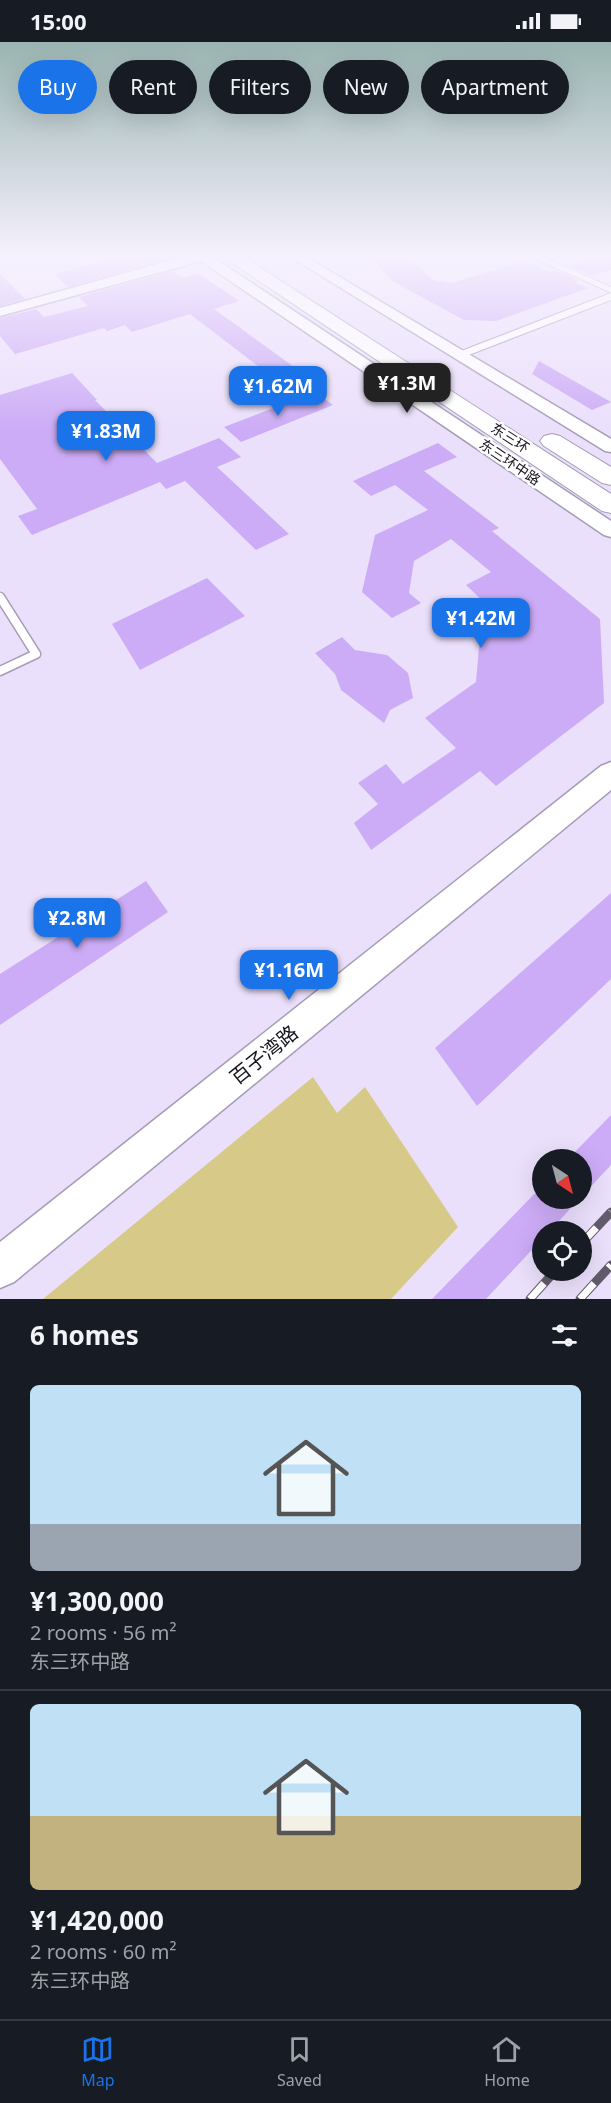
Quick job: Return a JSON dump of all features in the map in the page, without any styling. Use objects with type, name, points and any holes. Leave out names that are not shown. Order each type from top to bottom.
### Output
[{"type":"highway","name":"东三环","points":[[331,313],[359,326],[510,414]]},
{"type":"highway","name":"东三环","points":[[340,313],[611,505]]},
{"type":"highway","name":"东三环","points":[[530,427],[611,478]]},
{"type":"street","name":"东三环中路","points":[[297,313],[611,530]]},
{"type":"street","points":[[388,313],[611,447]]},
{"type":"street","points":[[458,355],[568,313]]},
{"type":"street","name":"百子湾路","points":[[0,1268],[611,774]]},
{"type":"lane","points":[[0,597],[36,654],[0,671]]},
{"type":"shaded area","points":[[313,1077],[337,1113],[365,1087],[458,1227],[391,1299],[43,1299]]},
{"type":"building","points":[[21,313],[40,313],[44,317],[61,313],[219,313],[312,380],[288,389],[190,314],[132,332],[125,325],[107,331],[104,328],[15,354],[0,336],[0,318]]},
{"type":"building","points":[[450,313],[519,313],[496,321],[464,320]]},
{"type":"building","points":[[539,361],[611,402],[592,410],[532,374]]},
{"type":"building","points":[[72,373],[97,400],[95,400],[157,463],[219,438],[241,457],[217,467],[289,534],[256,550],[185,481],[166,489],[160,482],[32,535],[18,516],[37,509],[0,459],[0,395]]},
{"type":"building","points":[[315,392],[333,405],[241,442],[224,427]]},
{"type":"building","points":[[438,443],[457,457],[424,471],[499,528],[492,531],[600,619],[604,703],[496,786],[480,771],[371,850],[354,823],[378,804],[358,783],[386,764],[403,784],[456,748],[425,718],[476,682],[483,601],[466,585],[491,572],[451,539],[414,561],[409,593],[421,603],[392,618],[362,592],[375,535],[428,510],[395,485],[371,496],[353,481]]},
{"type":"building","points":[[207,578],[245,616],[140,670],[112,624]]},
{"type":"building","points":[[342,637],[355,650],[387,655],[408,673],[413,698],[390,710],[384,723],[341,690],[335,674],[315,653]]},
{"type":"building","points":[[146,881],[168,912],[0,1025],[0,974]]},
{"type":"building","points":[[611,893],[611,979],[477,1106],[435,1048]]},
{"type":"building","points":[[611,1115],[611,1165],[592,1185],[592,1149],[578,1149]]},
{"type":"building","points":[[532,1196],[532,1209],[570,1209],[559,1221],[532,1221],[532,1250],[486,1299],[432,1299]]},
{"type":"railway","points":[[592,1232],[611,1212]]},
{"type":"railway","points":[[580,1299],[611,1265]]},
{"type":"railway","points":[[530,1299],[546,1281]]}]
